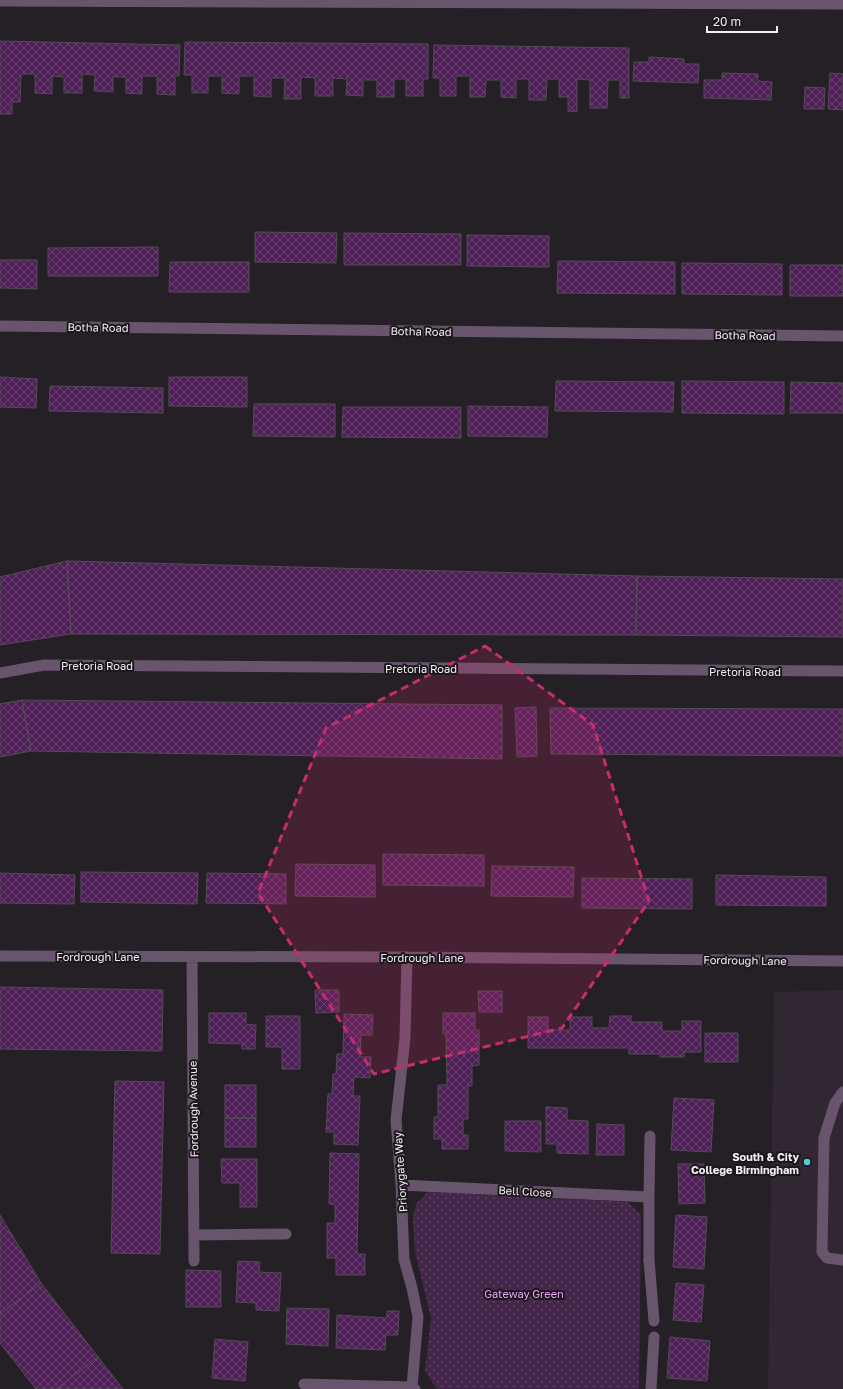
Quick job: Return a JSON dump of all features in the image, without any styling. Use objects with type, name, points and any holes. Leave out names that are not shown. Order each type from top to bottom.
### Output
[{"type":"street","points":[[0,1],[843,4]]},
{"type":"street","name":"Botha Road","points":[[0,326],[843,336]]},
{"type":"street","name":"Pretoria Road","points":[[0,673],[44,665],[843,671]]},
{"type":"street","name":"Fordrough Lane","points":[[0,956],[407,956],[843,962]]},
{"type":"street","name":"Priorygate Way","points":[[304,1384],[413,1388],[418,1317],[404,1259],[401,1185],[396,1120],[406,1038],[407,956]]},
{"type":"street","name":"Fordrough Avenue","points":[[192,957],[194,1261]]},
{"type":"street","points":[[843,1092],[835,1103],[824,1138],[822,1252],[827,1258],[843,1260]]},
{"type":"street","points":[[650,1136],[649,1260],[654,1321]]},
{"type":"street","name":"Bell Close","points":[[401,1185],[649,1197]]},
{"type":"street","points":[[194,1235],[286,1234]]},
{"type":"street","points":[[651,1389],[654,1337]]},
{"type":"highlighted area","points":[[485,646],[593,725],[649,901],[562,1028],[374,1074],[258,893],[326,728]]},
{"type":"shaded area","name":"South & City College Birmingham","points":[[843,990],[843,1389],[768,1389],[774,992]]},
{"type":"green space","name":"Gateway Green","points":[[428,1192],[628,1202],[641,1215],[639,1389],[436,1388],[425,1371],[431,1318],[415,1252],[413,1218],[416,1204]]},
{"type":"building","points":[[0,41],[180,45],[179,76],[175,76],[175,95],[157,94],[157,76],[142,76],[142,94],[126,93],[126,77],[113,77],[113,92],[94,91],[95,75],[82,74],[82,93],[64,93],[64,77],[52,76],[52,94],[35,93],[35,74],[21,74],[20,102],[12,102],[12,114],[0,114]]},
{"type":"building","points":[[185,42],[428,44],[428,79],[423,79],[423,96],[406,96],[406,79],[394,79],[394,97],[377,97],[377,80],[363,80],[363,96],[346,95],[347,79],[333,78],[333,96],[315,96],[315,78],[301,77],[301,99],[284,99],[285,78],[271,78],[271,97],[254,96],[254,76],[239,76],[239,94],[222,93],[222,76],[208,76],[208,93],[192,93],[192,75],[184,75]]},
{"type":"building","points":[[434,45],[629,48],[629,98],[620,98],[620,80],[608,80],[607,108],[590,108],[590,80],[577,79],[577,112],[568,111],[568,97],[559,97],[559,79],[547,79],[546,100],[529,100],[529,79],[516,79],[516,98],[501,97],[501,80],[486,80],[485,97],[470,97],[470,76],[456,76],[456,96],[440,96],[440,78],[433,78]]},
{"type":"building","points":[[649,57],[684,59],[684,64],[699,64],[698,83],[633,81],[634,62],[649,62]]},
{"type":"building","points":[[722,73],[758,74],[758,81],[772,82],[771,100],[704,98],[704,80],[722,80]]},
{"type":"building","points":[[830,73],[843,74],[843,110],[828,109]]},
{"type":"building","points":[[805,87],[825,88],[824,109],[804,109]]},
{"type":"building","points":[[255,232],[337,233],[336,263],[255,262]]},
{"type":"building","points":[[344,233],[461,234],[461,265],[344,265]]},
{"type":"building","points":[[467,235],[549,236],[549,267],[467,266]]},
{"type":"building","points":[[158,247],[158,276],[48,276],[48,248]]},
{"type":"building","points":[[0,260],[37,260],[37,289],[0,288]]},
{"type":"building","points":[[558,261],[675,262],[675,294],[557,293]]},
{"type":"building","points":[[170,262],[249,262],[249,292],[169,292]]},
{"type":"building","points":[[682,263],[782,264],[782,295],[682,294]]},
{"type":"building","points":[[790,265],[843,265],[843,296],[790,296]]},
{"type":"building","points":[[0,377],[37,379],[36,408],[0,407]]},
{"type":"building","points":[[169,377],[247,377],[247,407],[169,406]]},
{"type":"building","points":[[556,381],[674,382],[673,412],[555,411]]},
{"type":"building","points":[[682,381],[784,382],[784,414],[682,413]]},
{"type":"building","points":[[791,382],[843,383],[843,413],[790,413]]},
{"type":"building","points":[[50,386],[163,388],[163,413],[49,411]]},
{"type":"building","points":[[254,404],[335,404],[335,437],[253,436]]},
{"type":"building","points":[[468,406],[548,407],[547,437],[468,436]]},
{"type":"building","points":[[343,407],[461,407],[461,438],[342,437]]},
{"type":"building","points":[[67,561],[637,576],[636,635],[71,634]]},
{"type":"building","points":[[67,561],[71,634],[0,645],[0,577]]},
{"type":"building","points":[[637,576],[843,579],[843,637],[636,635]]},
{"type":"building","points":[[22,700],[31,751],[0,757],[0,704]]},
{"type":"building","points":[[22,700],[502,705],[502,759],[31,751]]},
{"type":"building","points":[[536,707],[537,756],[517,757],[515,708]]},
{"type":"building","points":[[550,708],[843,709],[843,756],[551,754]]},
{"type":"building","points":[[383,854],[484,855],[484,886],[383,885]]},
{"type":"building","points":[[296,864],[375,865],[375,897],[295,896]]},
{"type":"building","points":[[492,866],[574,867],[573,897],[491,896]]},
{"type":"building","points":[[81,872],[198,873],[197,904],[81,902]]},
{"type":"building","points":[[0,873],[75,875],[74,904],[0,903]]},
{"type":"building","points":[[207,873],[286,874],[286,904],[206,903]]},
{"type":"building","points":[[716,875],[826,877],[826,906],[716,905]]},
{"type":"building","points":[[582,878],[692,879],[692,909],[582,908]]},
{"type":"building","points":[[0,987],[163,990],[162,1051],[0,1049]]},
{"type":"building","points":[[315,990],[339,990],[339,1012],[316,1013]]},
{"type":"building","points":[[478,991],[502,991],[502,1012],[479,1012]]},
{"type":"building","points":[[209,1013],[246,1013],[246,1024],[256,1025],[255,1049],[242,1049],[242,1044],[209,1043]]},
{"type":"building","points":[[443,1013],[475,1013],[475,1030],[479,1030],[479,1065],[472,1066],[472,1086],[468,1086],[468,1119],[463,1119],[463,1135],[468,1135],[468,1149],[442,1149],[442,1139],[434,1139],[434,1117],[438,1117],[438,1085],[447,1085],[446,1034],[443,1034]]},
{"type":"building","points":[[344,1014],[373,1015],[372,1035],[361,1035],[360,1057],[371,1057],[370,1078],[354,1077],[353,1096],[360,1096],[358,1145],[334,1144],[334,1132],[326,1132],[328,1094],[332,1094],[333,1074],[336,1074],[337,1054],[343,1054]]},
{"type":"building","points":[[266,1016],[300,1016],[300,1069],[282,1069],[282,1047],[266,1047]]},
{"type":"building","points":[[610,1016],[631,1016],[631,1022],[662,1022],[662,1031],[682,1031],[682,1021],[701,1021],[701,1052],[684,1052],[684,1057],[660,1057],[660,1054],[629,1054],[629,1048],[528,1048],[528,1017],[548,1017],[548,1030],[570,1030],[570,1017],[592,1017],[592,1028],[609,1028]]},
{"type":"building","points":[[705,1033],[738,1033],[738,1062],[705,1062]]},
{"type":"building","points":[[115,1081],[164,1082],[160,1254],[111,1253]]},
{"type":"building","points":[[225,1085],[256,1085],[256,1118],[225,1118]]},
{"type":"building","points":[[674,1098],[714,1100],[711,1152],[671,1150]]},
{"type":"building","points":[[546,1107],[567,1108],[567,1120],[588,1121],[588,1154],[557,1153],[557,1144],[546,1144]]},
{"type":"building","points":[[225,1118],[256,1118],[256,1147],[225,1147]]},
{"type":"building","points":[[505,1121],[541,1121],[541,1152],[505,1151]]},
{"type":"building","points":[[597,1124],[624,1125],[624,1155],[596,1155]]},
{"type":"building","points":[[330,1153],[359,1154],[357,1254],[365,1254],[365,1275],[336,1275],[336,1258],[327,1258],[327,1223],[335,1223],[335,1205],[329,1204]]},
{"type":"building","points":[[221,1159],[257,1159],[257,1207],[240,1207],[240,1183],[222,1183]]},
{"type":"building","points":[[678,1164],[704,1164],[705,1203],[679,1204]]},
{"type":"building","points":[[0,1215],[41,1283],[0,1314]]},
{"type":"building","points":[[676,1215],[707,1217],[704,1269],[673,1267]]},
{"type":"building","points":[[238,1261],[260,1262],[259,1272],[281,1273],[279,1311],[256,1310],[256,1303],[236,1302]]},
{"type":"building","points":[[186,1270],[221,1271],[221,1307],[186,1307]]},
{"type":"building","points":[[41,1283],[98,1357],[56,1389],[36,1389],[0,1343],[0,1314]]},
{"type":"building","points":[[676,1283],[704,1285],[701,1322],[673,1320]]},
{"type":"building","points":[[287,1308],[329,1309],[328,1346],[286,1344]]},
{"type":"building","points":[[387,1311],[399,1311],[398,1335],[386,1335],[385,1350],[336,1348],[337,1315],[387,1318]]},
{"type":"building","points":[[670,1337],[710,1341],[707,1381],[667,1378]]},
{"type":"building","points":[[215,1339],[248,1342],[245,1381],[212,1378]]},
{"type":"building","points":[[98,1357],[123,1389],[56,1389]]},
{"type":"place","name":"South & City College Birmingham","points":[[807,1162]]}]
